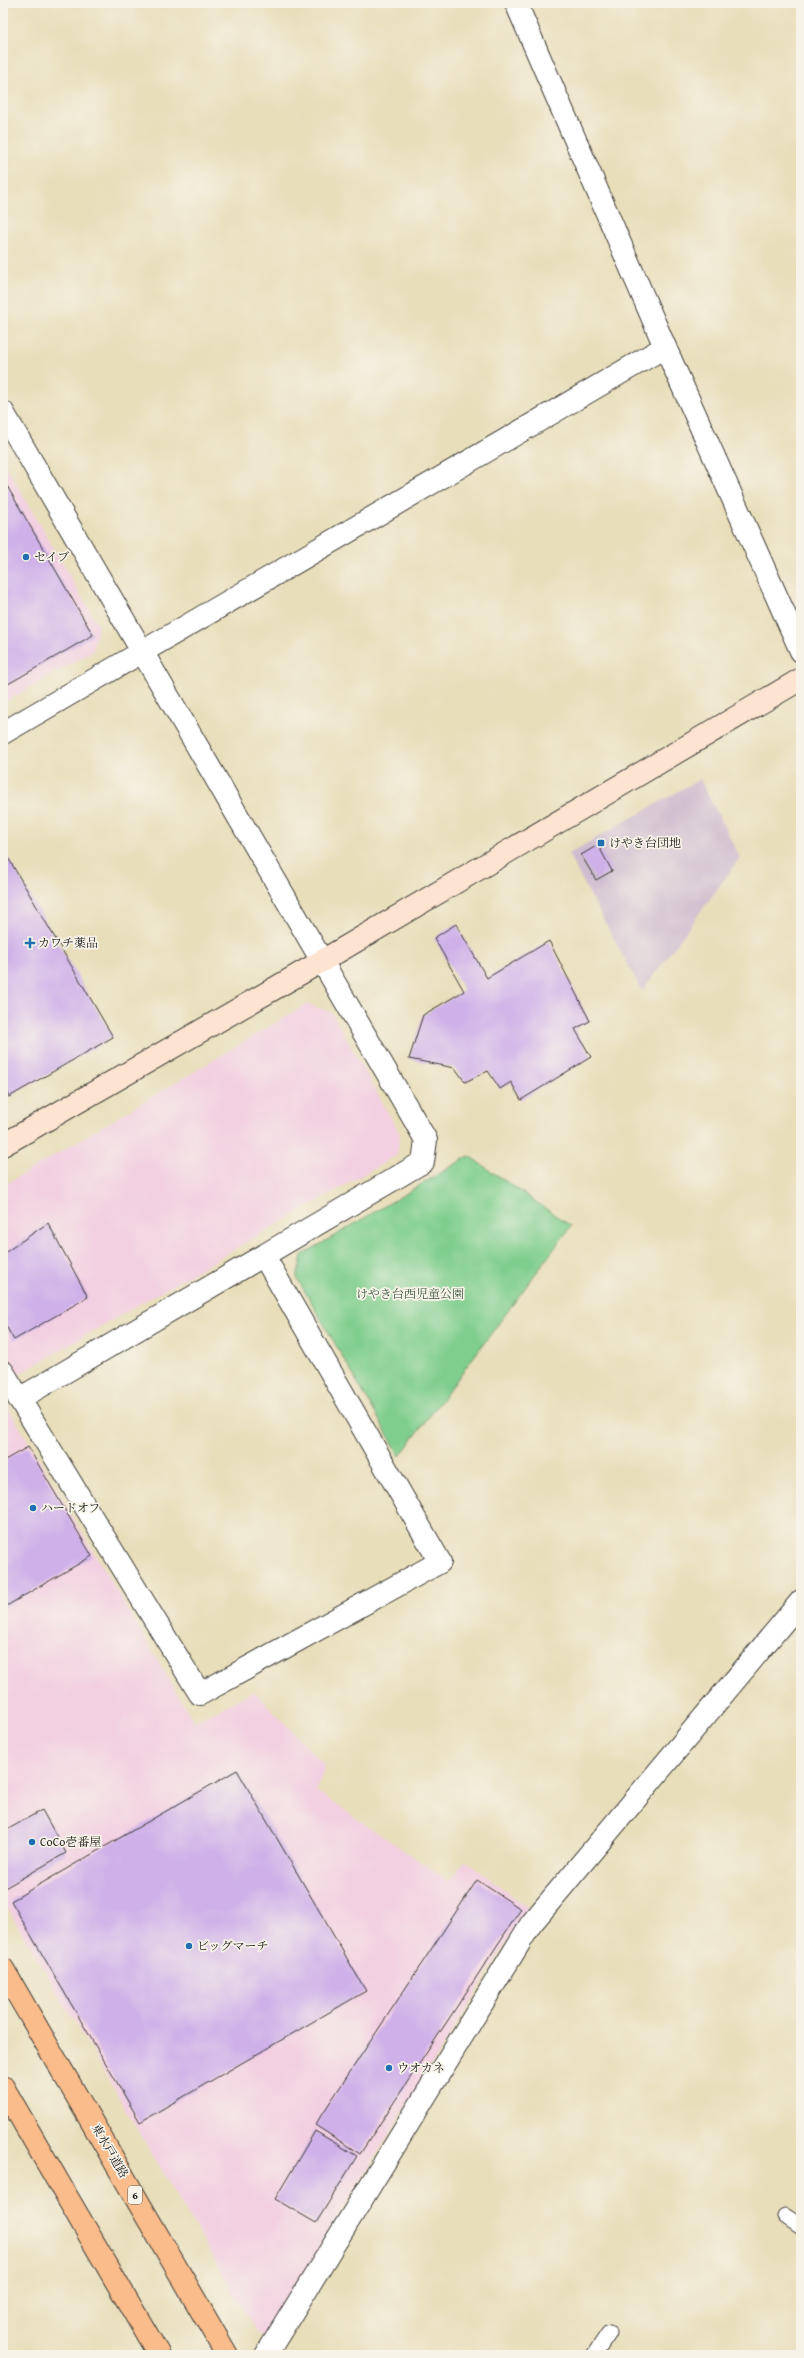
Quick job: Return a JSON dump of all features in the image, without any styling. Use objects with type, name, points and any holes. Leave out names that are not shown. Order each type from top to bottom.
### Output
[{"type":"highway","name":"東水戸道路","points":[[3,1969],[227,2355]]},
{"type":"highway","points":[[3,2087],[158,2355]]},
{"type":"street","points":[[516,3],[665,347],[801,651]]},
{"type":"street","points":[[3,733],[665,347]]},
{"type":"street","points":[[3,412],[144,652],[426,1140],[423,1162],[18,1399]]},
{"type":"street","points":[[3,1145],[322,961],[801,679]]},
{"type":"street","points":[[3,1372],[18,1399],[200,1694],[440,1562],[264,1256]]},
{"type":"street","points":[[266,2355],[531,1924],[801,1601]]},
{"type":"lane","points":[[786,2216],[801,2227]]},
{"type":"lane","points":[[594,2355],[609,2333]]},
{"type":"shaded area","name":"セイブ","points":[[3,461],[98,625],[93,651],[3,703]]},
{"type":"shaded area","points":[[700,779],[740,858],[642,991],[568,854]]},
{"type":"shaded area","points":[[307,1004],[332,1013],[400,1134],[397,1155],[19,1374],[3,1347],[3,1186]]},
{"type":"shaded area","points":[[3,1399],[194,1722],[254,1691],[325,1766],[316,1791],[449,1881],[465,1860],[528,1908],[265,2336],[257,2333],[3,1900]]},
{"type":"green space","name":"けやき台西児童公園","points":[[469,1156],[571,1226],[400,1456],[297,1278],[302,1255]]},
{"type":"building","name":"セイブ","points":[[3,479],[93,635],[3,687]]},
{"type":"building","points":[[598,845],[612,871],[596,880],[581,855]]},
{"type":"building","name":"カワチ薬品","points":[[3,849],[113,1037],[9,1097],[3,1086]]},
{"type":"building","points":[[456,924],[487,978],[549,941],[590,1021],[575,1029],[591,1057],[521,1100],[511,1082],[500,1089],[488,1071],[465,1082],[455,1068],[409,1059],[423,1015],[464,991],[434,938]]},
{"type":"building","points":[[48,1223],[88,1297],[14,1340],[3,1321],[3,1254]]},
{"type":"building","name":"ハードオフ","points":[[28,1447],[92,1556],[3,1608],[3,1461]]},
{"type":"building","name":"ビッグマーチ","points":[[237,1770],[366,1991],[140,2122],[11,1901]]},
{"type":"building","name":"CoCo壱番屋","points":[[42,1810],[66,1853],[3,1889],[3,1832]]},
{"type":"building","points":[[477,1880],[521,1909],[360,2154],[315,2125]]},
{"type":"building","points":[[315,2131],[357,2156],[316,2223],[275,2199]]},
{"type":"place","name":"セイブ","points":[[26,557]]},
{"type":"place","name":"けやき台団地","points":[[601,843]]},
{"type":"place","name":"カワチ薬品","points":[[30,943]]},
{"type":"place","name":"ハードオフ","points":[[33,1508]]},
{"type":"place","name":"CoCo壱番屋","points":[[32,1842]]},
{"type":"place","name":"ビッグマーチ","points":[[189,1946]]},
{"type":"place","name":"ウオカネ","points":[[389,2068]]}]
